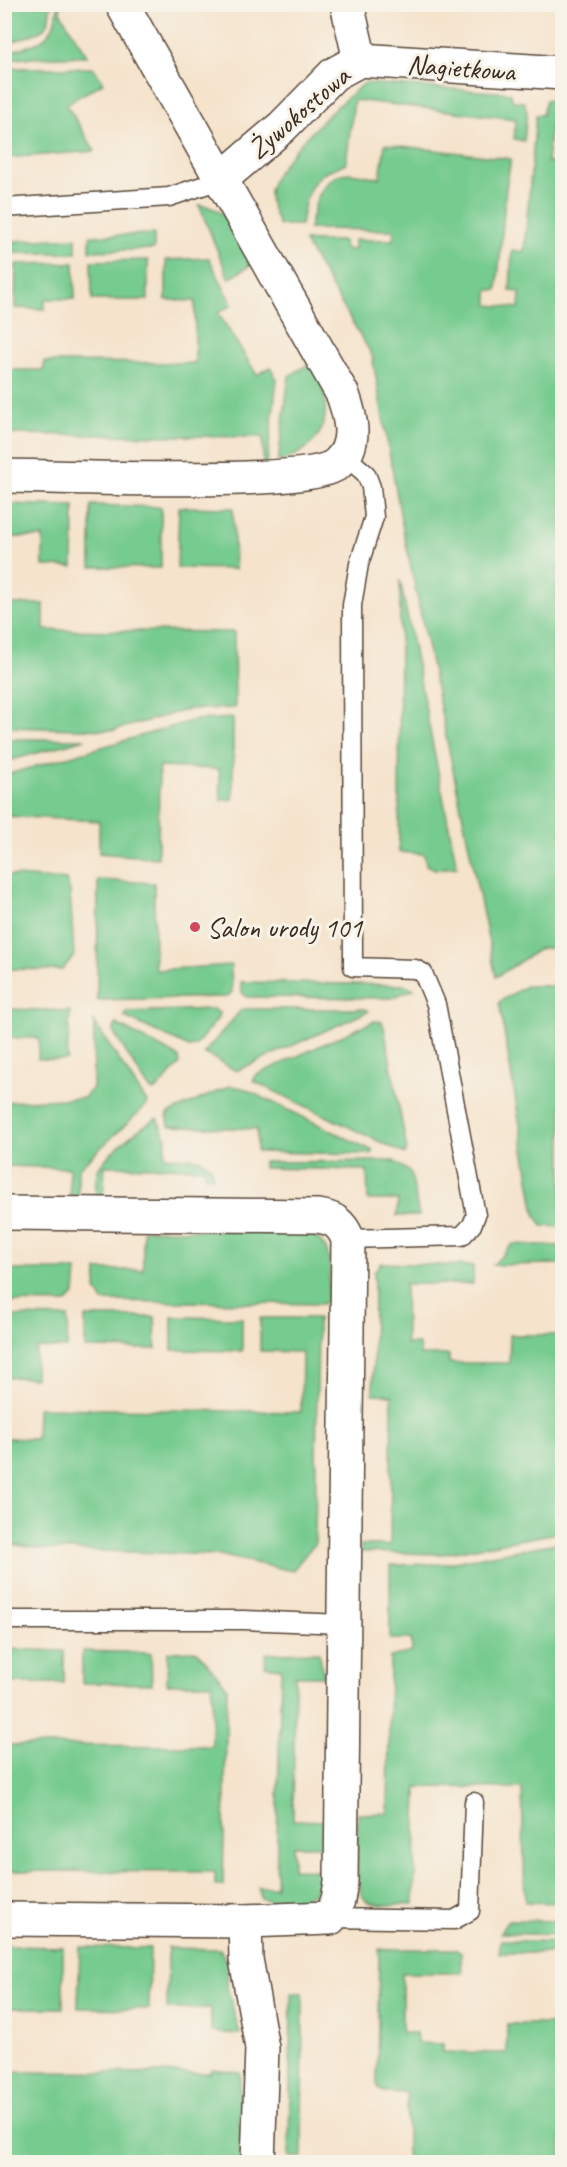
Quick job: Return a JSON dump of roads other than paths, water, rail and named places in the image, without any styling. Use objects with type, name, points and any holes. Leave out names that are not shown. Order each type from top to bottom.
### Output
[{"type":"street","points":[[4,476],[256,479],[322,472],[338,464],[351,436],[353,422],[343,395],[122,4]]},
{"type":"street","name":"Żywokostowa","points":[[220,180],[282,127],[334,74],[360,60],[347,4]]},
{"type":"street","name":"Nagietkowa","points":[[360,60],[562,73]]},
{"type":"street","points":[[4,1213],[332,1217],[343,1227],[348,1239],[341,1882],[338,1899],[330,1918],[245,1921],[4,1919]]},
{"type":"street","points":[[245,1921],[246,1959],[262,2048],[258,2163]]},
{"type":"lane","points":[[4,208],[169,197],[220,180]]},
{"type":"lane","points":[[344,454],[366,474],[371,487],[374,517],[359,564],[352,605],[353,967],[415,969],[423,973],[436,1004],[476,1215],[472,1226],[462,1236],[348,1239]]},
{"type":"lane","points":[[4,1620],[244,1620],[343,1624]]},
{"type":"lane","points":[[330,1918],[454,1920],[470,1911],[474,1802]]},
{"type":"place","name":"Salon urody 101","points":[[195,927]]}]
